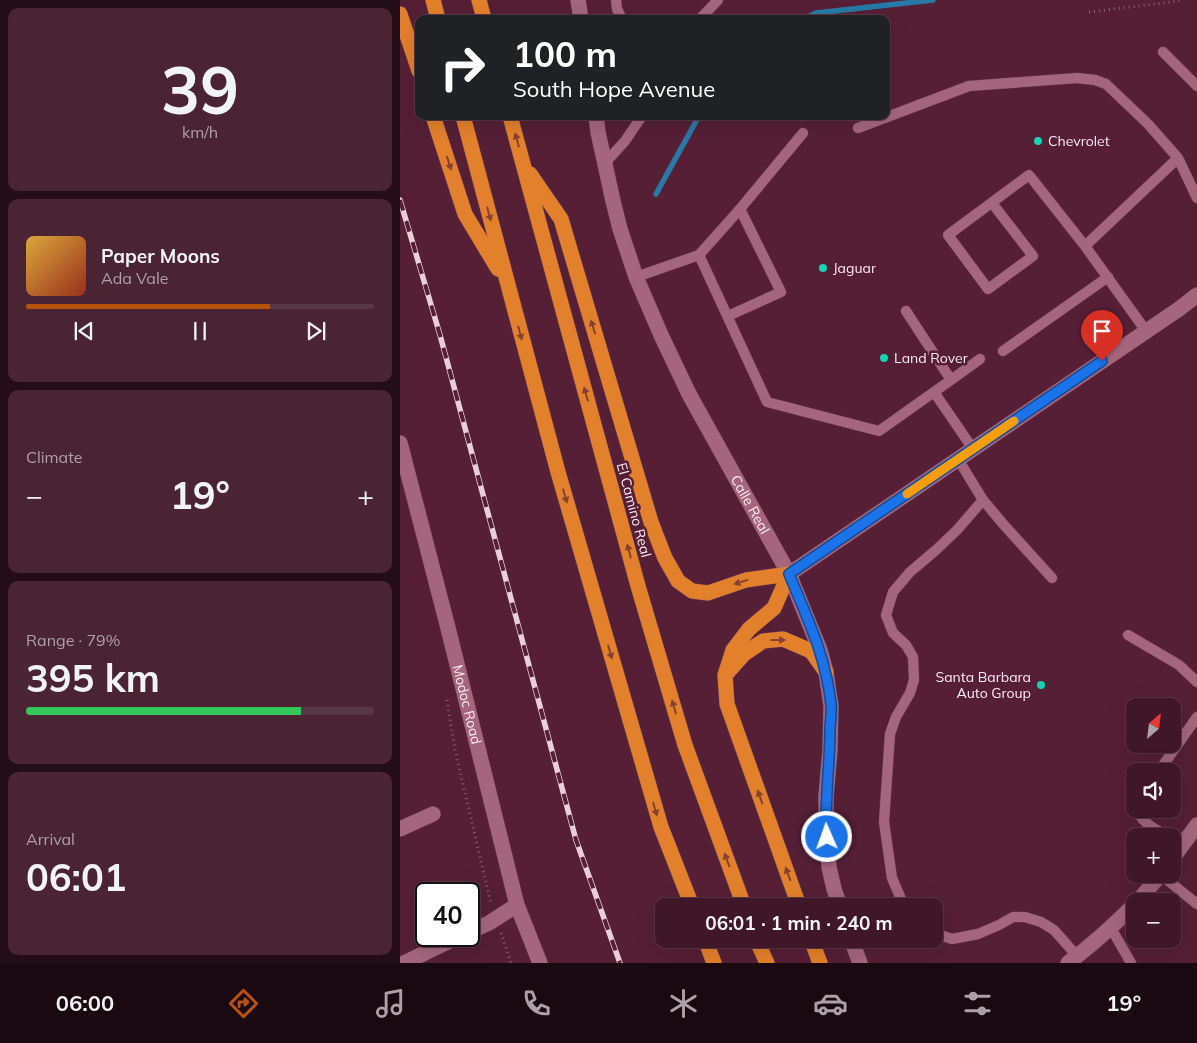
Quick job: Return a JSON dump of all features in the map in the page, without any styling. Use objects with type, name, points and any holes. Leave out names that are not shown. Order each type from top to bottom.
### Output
[{"type":"highway","points":[[433,0],[437,15]]},
{"type":"highway","points":[[479,0],[483,15]]},
{"type":"highway","points":[[400,14],[415,59]]},
{"type":"highway","points":[[435,120],[465,214],[508,286]]},
{"type":"highway","points":[[464,120],[558,472],[661,828],[689,898]]},
{"type":"highway","name":"El Camino Real","points":[[511,120],[638,586],[682,736],[741,898]]},
{"type":"highway","points":[[523,164],[561,219],[651,522],[664,558],[678,581],[692,591],[708,593],[746,580],[789,574]]},
{"type":"highway","points":[[789,574],[774,608],[749,630],[733,650],[726,675],[727,704],[796,898]]},
{"type":"highway","points":[[726,675],[744,654],[762,641],[783,639],[811,651],[826,672]]},
{"type":"highway","points":[[708,948],[714,963]]},
{"type":"highway","points":[[760,948],[767,963]]},
{"type":"highway","points":[[814,948],[820,963]]},
{"type":"street","points":[[578,0],[580,15]]},
{"type":"street","name":"Calle Real","points":[[596,120],[620,229],[636,277],[660,335],[689,394],[789,574],[820,650],[826,672],[831,706],[826,822],[829,867],[837,898]]},
{"type":"street","points":[[789,574],[1197,295]]},
{"type":"street","name":"Modoc Road","points":[[400,443],[517,905],[540,963]]},
{"type":"street","points":[[400,829],[433,814]]},
{"type":"street","points":[[1181,839],[1197,825]]},
{"type":"street","points":[[1145,893],[1153,883]]},
{"type":"street","points":[[480,926],[517,905]]},
{"type":"street","points":[[1073,960],[1126,913]]},
{"type":"street","points":[[404,963],[437,947]]},
{"type":"street","points":[[855,948],[860,963]]},
{"type":"lane","points":[[616,0],[620,15]]},
{"type":"lane","points":[[704,15],[718,0]]},
{"type":"lane","points":[[1163,52],[1197,86]]},
{"type":"lane","points":[[890,116],[969,86],[1077,78],[1095,80],[1106,84],[1141,117],[1178,158],[1197,198]]},
{"type":"lane","points":[[605,163],[625,142],[639,120]]},
{"type":"lane","points":[[858,128],[879,120]]},
{"type":"lane","points":[[636,277],[699,255],[803,134]]},
{"type":"lane","points":[[1085,246],[1178,158]]},
{"type":"lane","points":[[992,203],[1033,256],[988,290],[948,235],[1029,175],[1085,246],[1146,331]]},
{"type":"lane","points":[[728,316],[780,292],[740,209]]},
{"type":"lane","points":[[699,255],[767,402],[879,431],[980,359]]},
{"type":"lane","points":[[1004,351],[1108,277]]},
{"type":"lane","points":[[906,311],[951,380]]},
{"type":"lane","points":[[934,392],[973,449]]},
{"type":"lane","points":[[958,459],[983,500],[1052,578]]},
{"type":"lane","points":[[901,898],[892,878],[884,822],[890,734],[896,717],[910,693],[914,680],[913,657],[906,645],[893,633],[886,615],[892,592],[910,572],[950,537],[983,500]]},
{"type":"lane","points":[[1128,635],[1178,665],[1197,682]]},
{"type":"lane","points":[[1165,763],[1197,717]]},
{"type":"lane","points":[[1142,818],[1155,828]]},
{"type":"lane","points":[[1172,883],[1197,904]]},
{"type":"lane","points":[[943,936],[952,939],[978,934],[998,926],[1013,917],[1025,917],[1040,922],[1054,930],[1073,960]]},
{"type":"lane","points":[[1111,928],[1131,963]]},
{"type":"path","points":[[1089,12],[1181,0]]},
{"type":"path","points":[[455,750],[491,904]]},
{"type":"path","points":[[501,932],[511,963]]},
{"type":"waterway","points":[[812,15],[933,0]]},
{"type":"waterway","points":[[656,194],[697,120]]},
{"type":"railway","points":[[400,200],[440,335],[576,840],[620,963]]},
{"type":"slow traffic","points":[[907,494],[1014,421]]},
{"type":"place","name":"Chevrolet","points":[[1038,141]]},
{"type":"place","name":"Jaguar","points":[[823,268]]},
{"type":"place","name":"Land Rover","points":[[884,358]]},
{"type":"place","name":"Santa Barbara Auto Group","points":[[1041,685]]},
{"type":"route","points":[[827,837],[826,796],[831,706],[826,672],[820,650],[789,574],[1102,361]]}]
